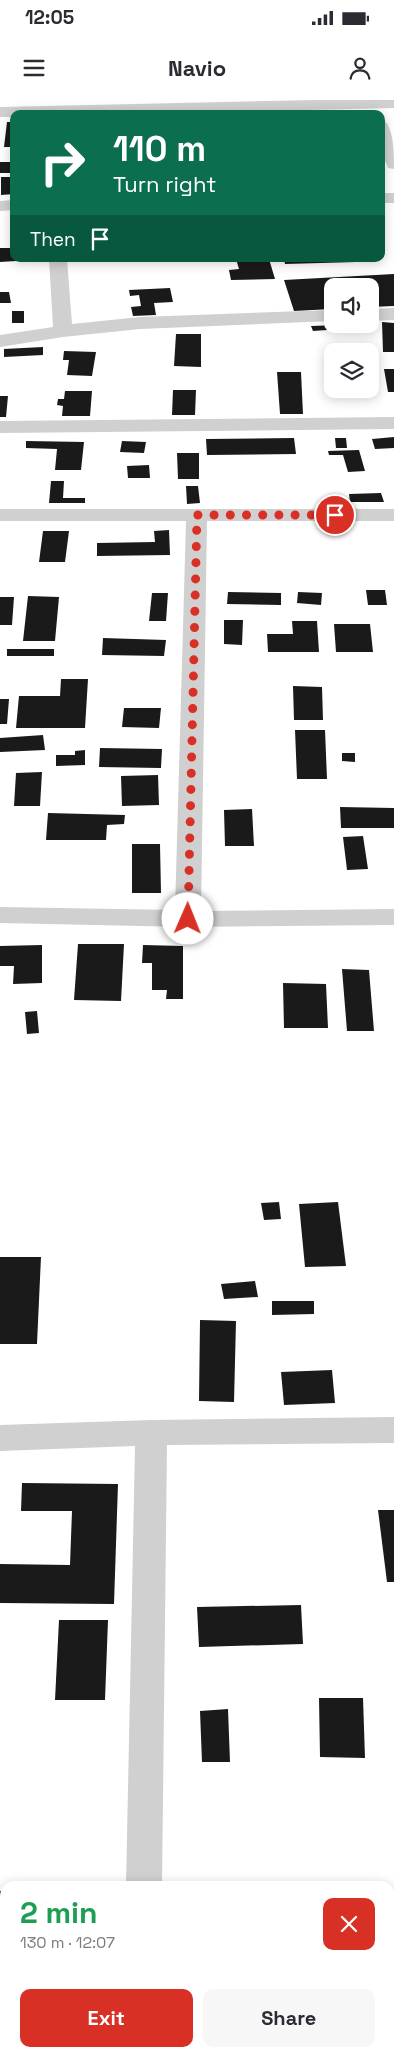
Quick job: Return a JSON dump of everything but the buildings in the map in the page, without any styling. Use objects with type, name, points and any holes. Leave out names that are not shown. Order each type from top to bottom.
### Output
[{"type":"street","points":[[38,110],[374,106],[394,103]]},
{"type":"street","points":[[385,138],[394,164]]},
{"type":"street","points":[[58,262],[63,331]]},
{"type":"street","points":[[379,314],[394,314]]},
{"type":"street","points":[[0,341],[63,331],[176,321],[324,316]]},
{"type":"street","points":[[0,427],[394,423]]},
{"type":"street","points":[[0,515],[394,515]]},
{"type":"street","points":[[188,919],[197,515]]},
{"type":"street","points":[[0,915],[188,919],[394,917]]},
{"type":"street","points":[[0,1438],[150,1433],[394,1430]]},
{"type":"street","points":[[144,1881],[150,1433]]},
{"type":"route","points":[[188,919],[197,515],[335,515]]}]
